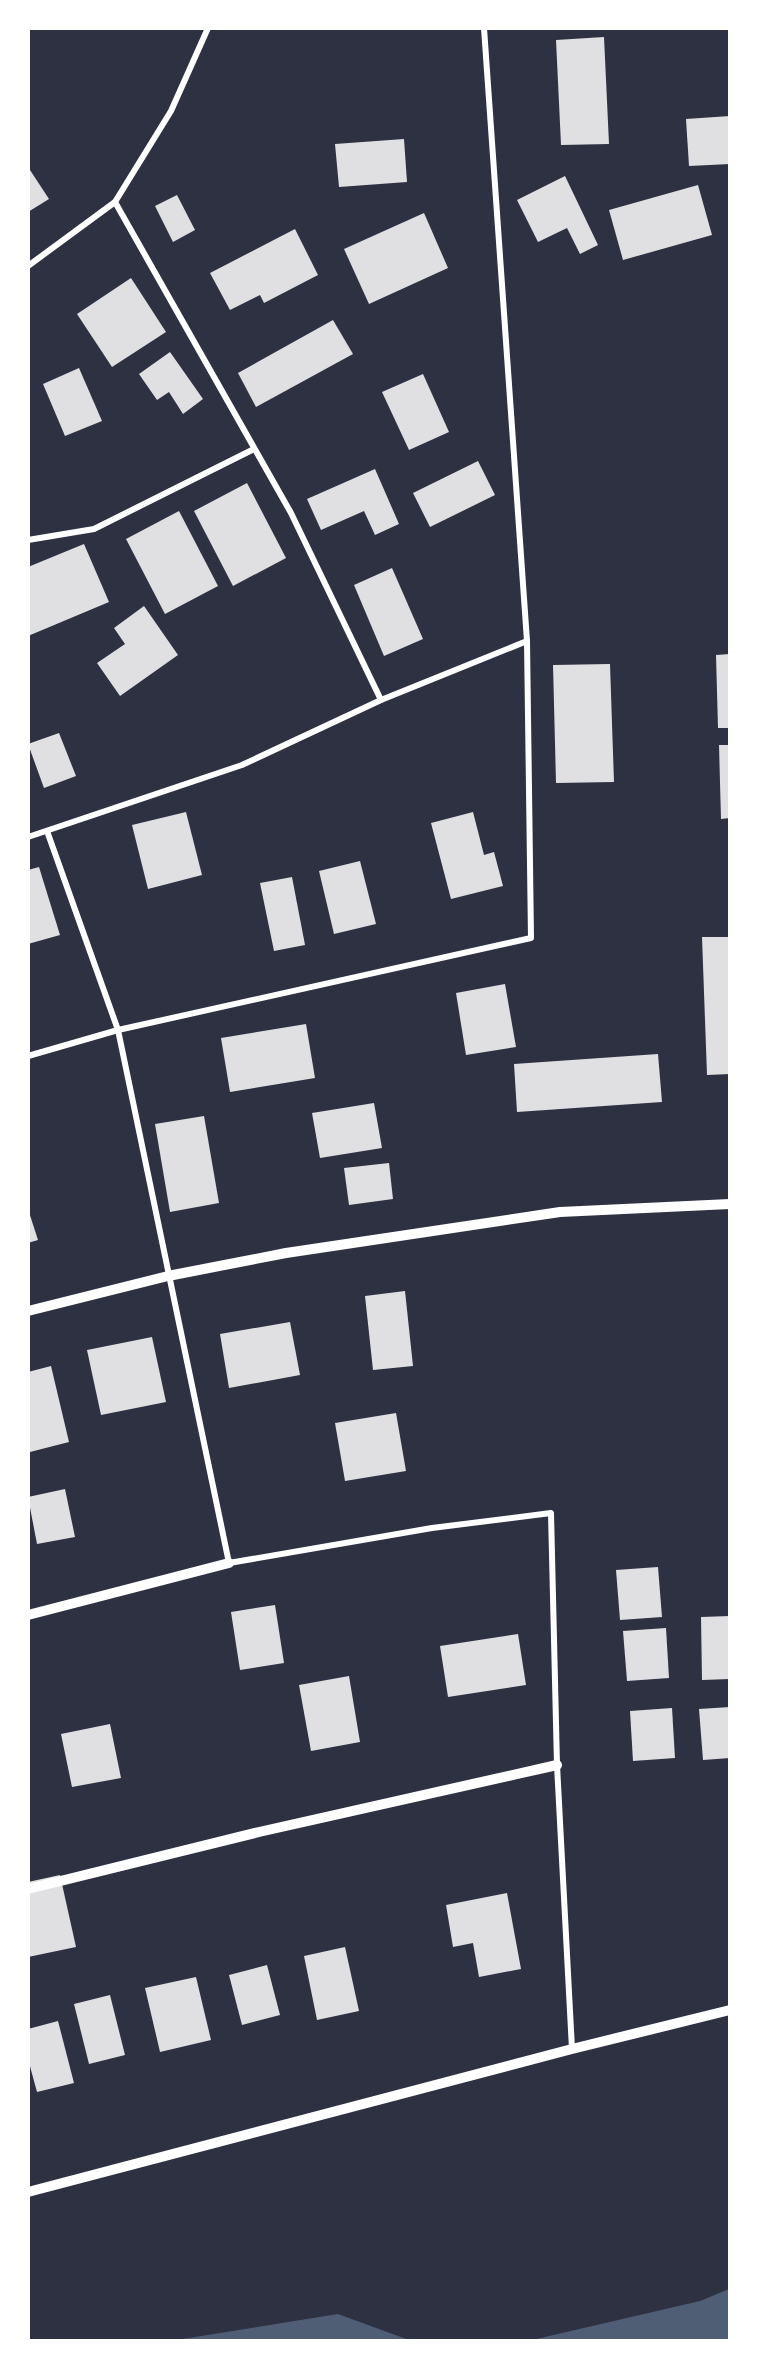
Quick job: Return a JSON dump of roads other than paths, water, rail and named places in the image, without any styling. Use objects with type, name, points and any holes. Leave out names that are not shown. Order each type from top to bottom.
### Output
[{"type":"street","points":[[28,266],[115,202],[171,111],[208,28]]},
{"type":"street","points":[[28,1056],[118,1029],[531,938],[527,641],[484,28]]},
{"type":"street","points":[[115,202],[291,513],[381,700]]},
{"type":"street","points":[[28,540],[94,529],[254,449]]},
{"type":"street","points":[[28,837],[242,765],[381,700],[527,641]]},
{"type":"street","points":[[47,831],[118,1029],[229,1563]]},
{"type":"street","points":[[28,1311],[168,1276],[286,1253],[560,1212],[729,1204]]},
{"type":"street","points":[[28,1615],[229,1563],[432,1528],[551,1513],[557,1765],[572,2049]]},
{"type":"street","points":[[28,1889],[270,1829],[557,1765]]},
{"type":"street","points":[[28,2192],[729,2010]]},
{"type":"water","points":[[729,2289],[729,2340],[532,2340],[700,2301]]},
{"type":"water","points":[[338,2314],[409,2340],[176,2340]]}]
